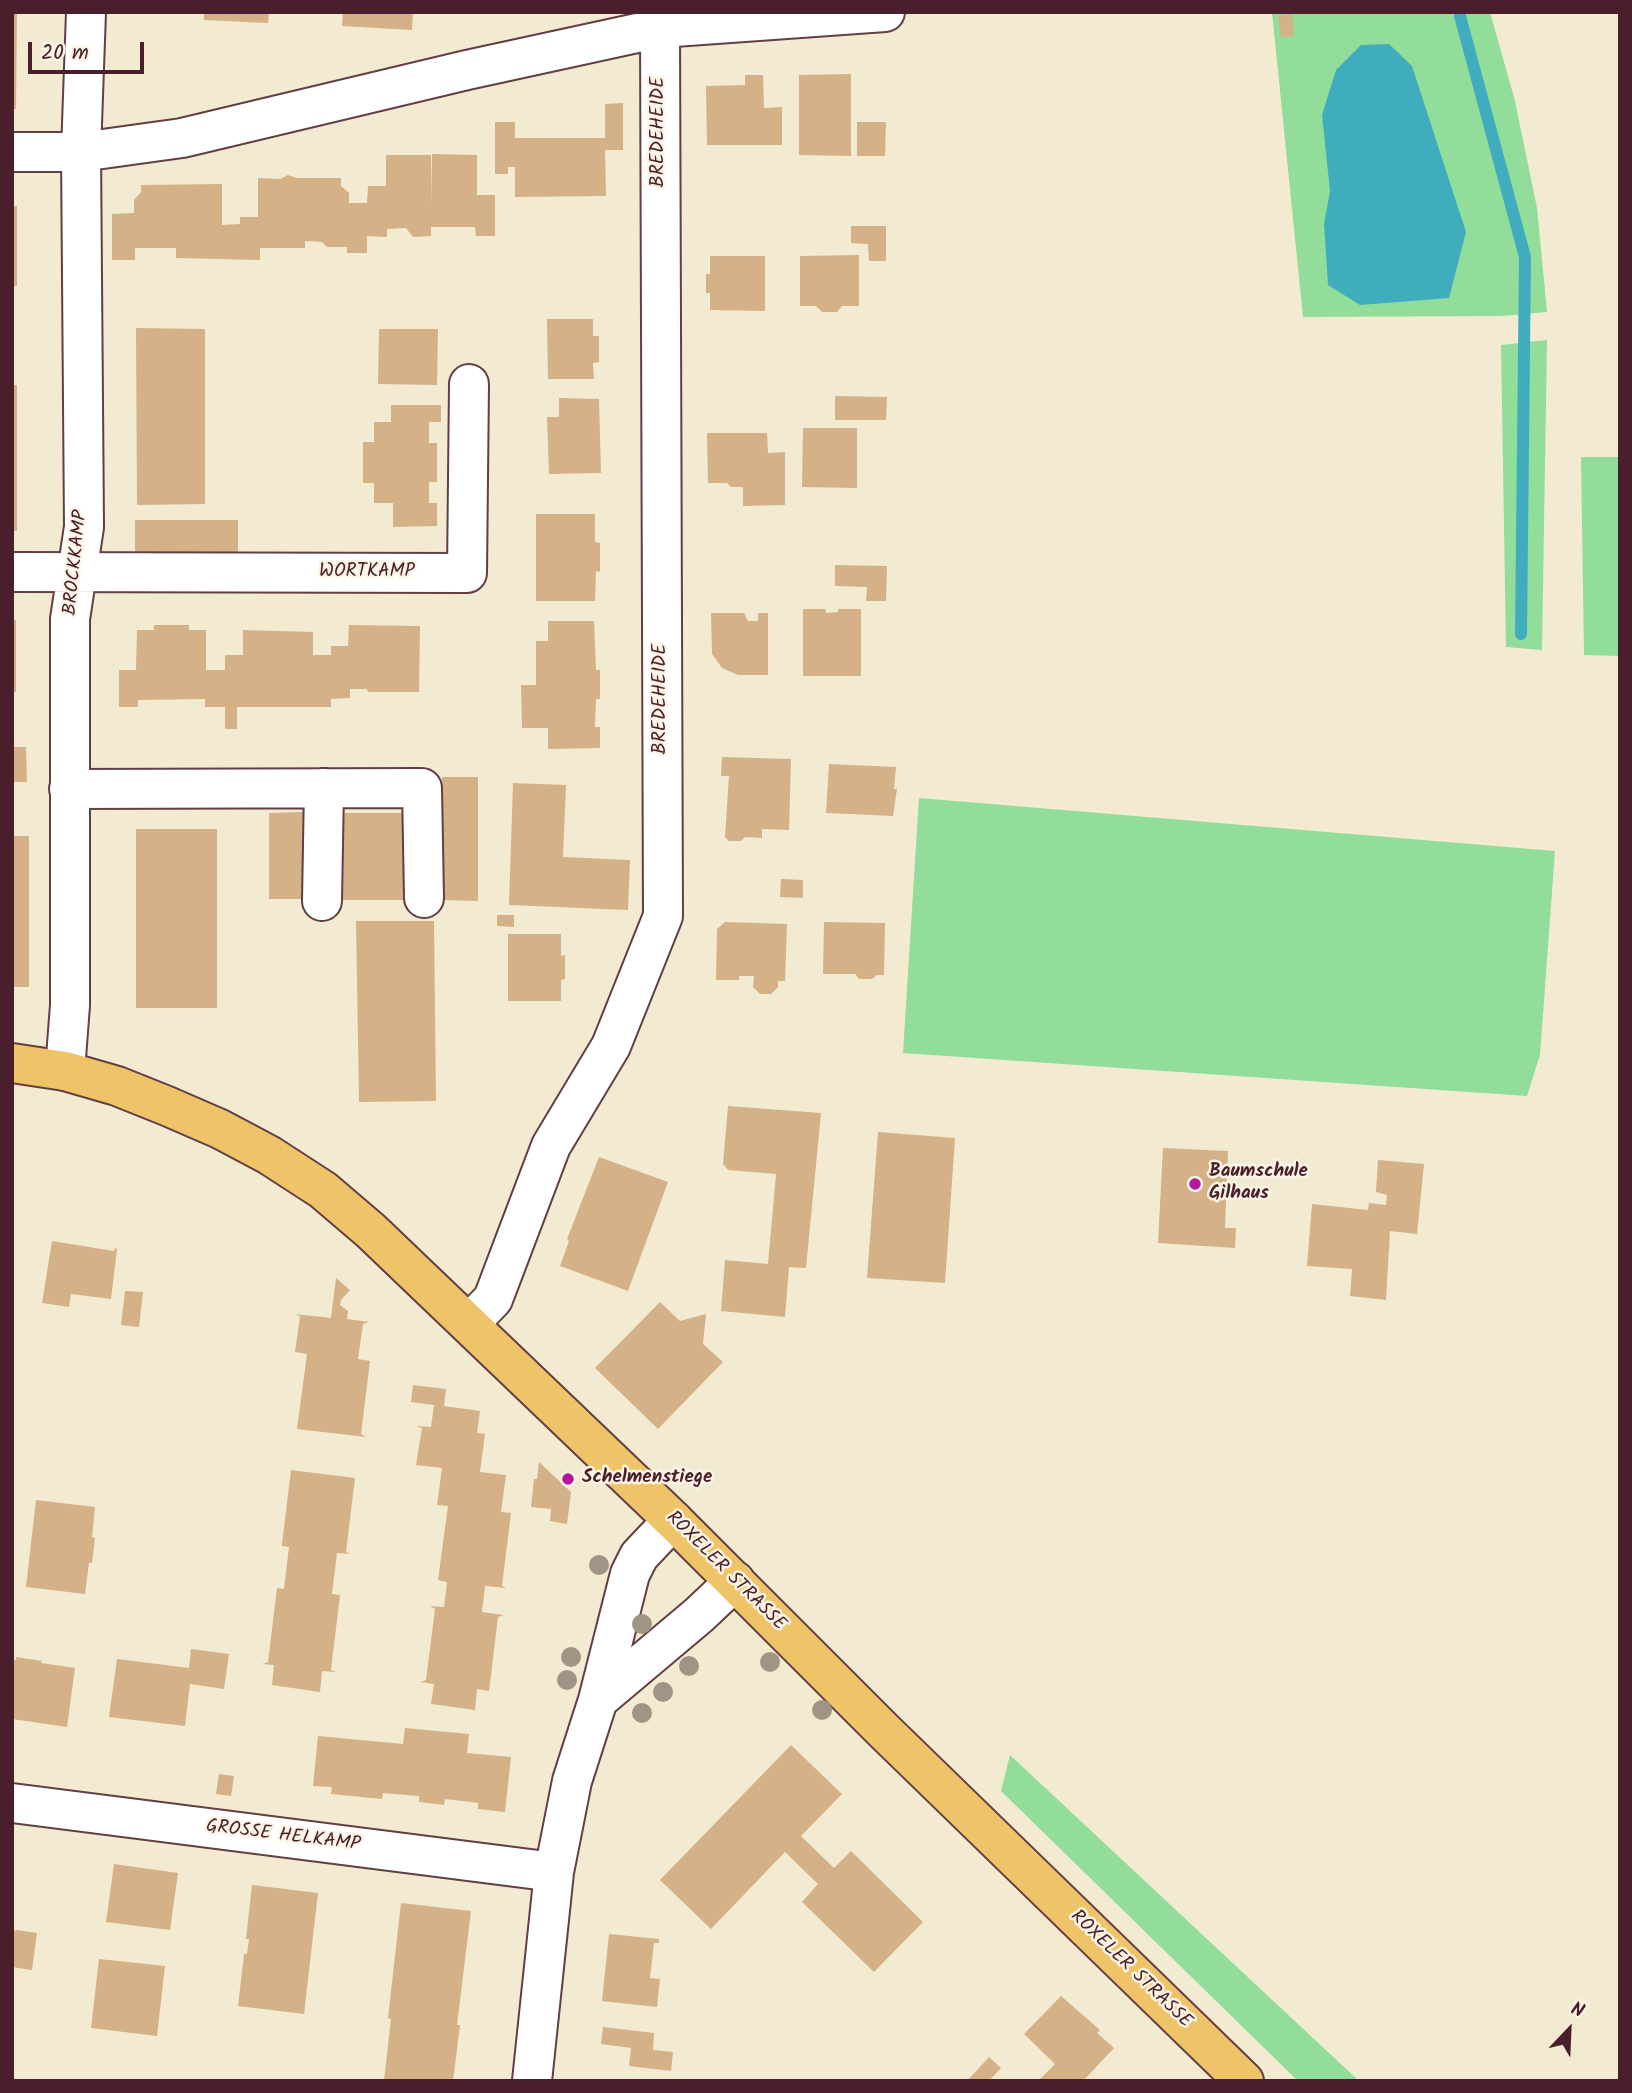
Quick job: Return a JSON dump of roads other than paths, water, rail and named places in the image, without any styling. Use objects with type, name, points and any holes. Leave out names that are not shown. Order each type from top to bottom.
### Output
[{"type":"main road","name":"ROXELER STRASSE","points":[[12,1063],[65,1071],[117,1086],[167,1106],[269,1154],[323,1190],[371,1231],[673,1520],[893,1740],[1244,2081]]},
{"type":"street","name":"BROCKKAMP","points":[[65,1071],[70,1005],[70,619],[84,527],[80,152],[86,12]]},
{"type":"street","points":[[12,152],[80,152],[182,138],[467,70],[660,28],[882,12]]},
{"type":"street","name":"BREDEHEIDE","points":[[469,1324],[493,1298],[551,1146],[611,1046],[663,916],[660,28]]},
{"type":"street","name":"WORTKAMP","points":[[78,572],[467,573],[469,384]]},
{"type":"street","points":[[12,572],[78,572]]},
{"type":"street","points":[[322,901],[324,788]]},
{"type":"street","points":[[69,789],[422,788],[424,898]]},
{"type":"street","points":[[532,2081],[554,1872],[572,1781],[598,1700],[630,1574],[639,1556],[673,1520]]},
{"type":"street","points":[[598,1700],[735,1581]]},
{"type":"street","name":"GROSSE HELKAMP","points":[[12,1803],[554,1872]]},
{"type":"water","points":[[1389,44],[1412,66],[1466,232],[1449,298],[1360,305],[1328,285],[1324,224],[1330,191],[1322,115],[1336,70],[1361,45]]},
{"type":"waterway","points":[[1460,16],[1525,257],[1521,634]]},
{"type":"place","name":"Baumschule Gilhaus","points":[[1195,1184]]},
{"type":"place","name":"Schelmenstiege","points":[[568,1479]]}]
